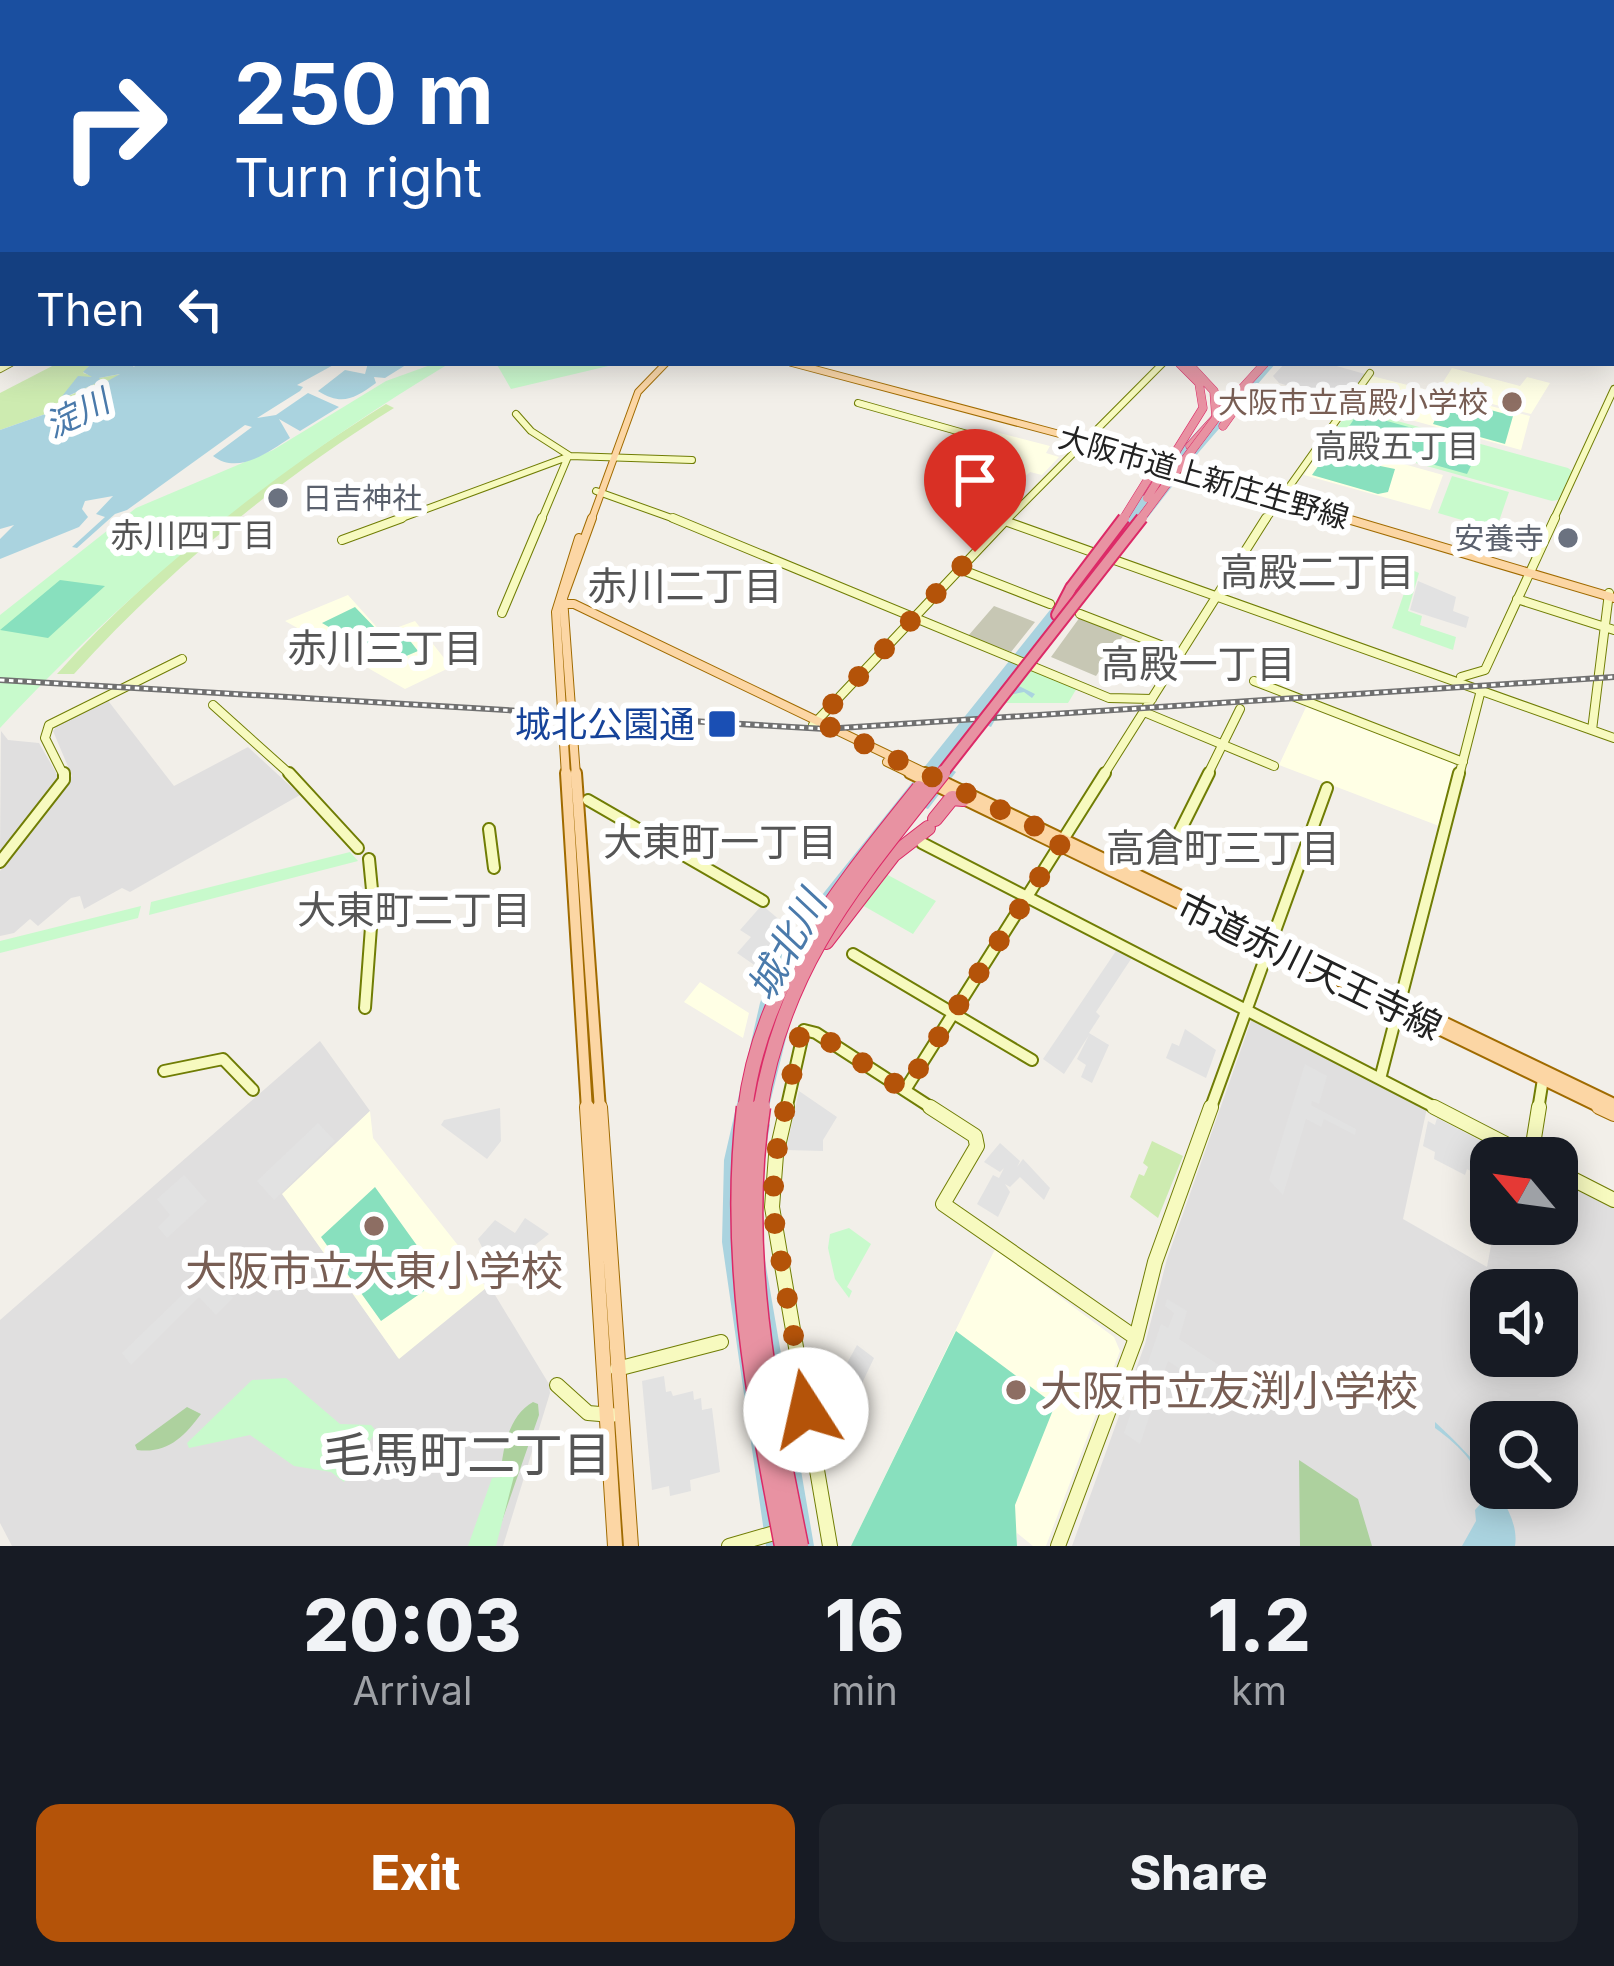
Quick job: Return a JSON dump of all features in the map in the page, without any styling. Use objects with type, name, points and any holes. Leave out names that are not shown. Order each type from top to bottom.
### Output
[{"type":"highway","points":[[1152,492],[1203,408],[1201,387],[1186,366]]},
{"type":"highway","points":[[784,1546],[752,1363],[739,1244],[741,1144],[757,1051],[778,990],[822,913],[1053,609],[1219,413],[1213,388],[1187,366]]},
{"type":"highway","points":[[1053,609],[1266,366]]},
{"type":"highway","points":[[799,1546],[755,1281],[750,1186],[758,1104],[782,1008],[830,917],[1170,467],[1223,426],[1267,366]]},
{"type":"highway","points":[[758,1104],[790,1010],[816,957],[892,855],[928,830],[954,794]]},
{"type":"main road","points":[[615,1546],[614,1414],[560,604],[638,392],[660,366]]},
{"type":"main road","name":"大阪市道上新庄生野線","points":[[803,366],[1083,438],[1612,595]]},
{"type":"main road","points":[[560,604],[617,1369],[614,1414],[631,1546]]},
{"type":"main road","name":"市道赤川天王寺線","points":[[560,604],[1614,1104]]},
{"type":"main road","name":"市道赤川天王寺線","points":[[1400,1005],[1614,1114]]},
{"type":"street","points":[[815,723],[1083,438],[1160,366]]},
{"type":"street","points":[[905,1090],[1280,497],[1370,374]]},
{"type":"street","points":[[1461,676],[1484,672],[1614,388]]},
{"type":"street","points":[[858,403],[978,436]]},
{"type":"street","points":[[516,414],[568,457]]},
{"type":"street","points":[[502,613],[568,457]]},
{"type":"street","points":[[342,540],[568,457],[692,460]]},
{"type":"street","points":[[599,491],[1112,699],[1152,699]]},
{"type":"street","points":[[1005,521],[1614,737]]},
{"type":"street","points":[[960,568],[1053,609]]},
{"type":"street","points":[[1592,730],[1612,595]]},
{"type":"street","points":[[1517,599],[1610,628]]},
{"type":"street","points":[[1080,614],[1181,653]]},
{"type":"street","points":[[0,862],[64,780],[64,770],[45,738],[49,725],[182,659]]},
{"type":"street","points":[[1254,681],[1463,762]]},
{"type":"street","points":[[1380,1079],[1481,690]]},
{"type":"street","points":[[213,705],[302,785],[358,848]]},
{"type":"street","points":[[1180,831],[1240,709]]},
{"type":"street","points":[[1144,712],[1274,766]]},
{"type":"street","points":[[1058,1546],[1136,1338],[1156,1262],[1193,1167],[1243,1009],[1327,788]]},
{"type":"street","points":[[588,800],[763,901]]},
{"type":"street","points":[[489,829],[494,868]]},
{"type":"street","points":[[928,830],[1027,898],[1492,1137]]},
{"type":"street","points":[[364,1008],[373,901],[369,860]]},
{"type":"street","points":[[854,954],[1032,1060]]},
{"type":"street","points":[[830,1546],[820,1520],[772,1207],[776,1155],[800,1033],[813,1031],[978,1141],[943,1204],[1136,1338]]},
{"type":"street","points":[[164,1071],[223,1059],[253,1090]]},
{"type":"street","points":[[1535,1137],[1543,1079]]},
{"type":"street","points":[[1578,1182],[1614,1200]]},
{"type":"street","points":[[617,1369],[721,1342]]},
{"type":"street","points":[[557,1385],[584,1410],[614,1414]]},
{"type":"street","points":[[729,1546],[820,1520]]},
{"type":"shaded area","points":[[1282,366],[1337,366],[1365,374],[1345,401],[1279,383],[1273,376]]},
{"type":"shaded area","name":"大阪市立高殿小学校","points":[[1452,368],[1520,386],[1527,377],[1550,383],[1531,414],[1438,390]]},
{"type":"shaded area","points":[[1372,376],[1530,416],[1521,450],[1356,405]]},
{"type":"shaded area","points":[[988,430],[1050,446],[1046,453],[1059,457],[1042,475],[1030,472],[1018,483],[956,460]]},
{"type":"shaded area","points":[[1325,442],[1443,475],[1430,510],[1304,475]]},
{"type":"shaded area","points":[[1418,581],[1456,597],[1453,611],[1469,617],[1466,628],[1410,610]]},
{"type":"shaded area","points":[[348,595],[382,633],[415,621],[451,667],[405,689],[285,621]]},
{"type":"shaded area","points":[[994,606],[1035,622],[1011,652],[968,636]]},
{"type":"shaded area","points":[[1080,617],[1123,636],[1096,676],[1051,657]]},
{"type":"shaded area","points":[[106,698],[174,786],[248,747],[300,795],[130,892],[122,888],[84,909],[80,896],[71,898],[38,926],[30,919],[14,933],[0,936],[0,871],[72,776],[53,731],[60,721]]},
{"type":"shaded area","points":[[1306,707],[1455,763],[1439,826],[1279,765]]},
{"type":"shaded area","points":[[1,731],[8,740],[39,743],[58,776],[0,854]]},
{"type":"shaded area","points":[[762,905],[788,927],[763,971],[737,953],[751,937],[740,930]]},
{"type":"shaded area","points":[[1118,948],[1133,956],[1096,1012],[1100,1016],[1089,1033],[1109,1045],[1092,1083],[1081,1077],[1086,1065],[1077,1059],[1089,1035],[1064,1074],[1043,1059]]},
{"type":"shaded area","points":[[700,982],[749,1013],[743,1038],[684,1002]]},
{"type":"shaded area","points":[[1256,1020],[1427,1108],[1403,1219],[1487,1267],[1491,1245],[1578,1245],[1578,1186],[1614,1204],[1614,1546],[1072,1546],[1145,1344],[1167,1259],[1251,1021]]},
{"type":"shaded area","points":[[1185,1029],[1216,1050],[1206,1078],[1166,1058],[1172,1043],[1179,1046]]},
{"type":"shaded area","points":[[320,1041],[370,1111],[283,1194],[398,1358],[489,1285],[549,1384],[503,1546],[12,1546],[0,1523],[0,1320]]},
{"type":"shaded area","points":[[1305,1064],[1327,1076],[1319,1104],[1312,1101],[1311,1105],[1356,1129],[1355,1135],[1324,1119],[1321,1127],[1306,1119],[1283,1195],[1269,1180]]},
{"type":"shaded area","points":[[799,1091],[837,1117],[823,1140],[823,1151],[786,1150]]},
{"type":"shaded area","points":[[500,1108],[501,1141],[487,1159],[441,1125],[444,1120]]},
{"type":"shaded area","name":"大阪市立大東小学校","points":[[370,1111],[373,1138],[468,1258],[486,1288],[399,1359],[282,1194]]},
{"type":"shaded area","points":[[1437,1118],[1474,1137],[1470,1171],[1465,1175],[1434,1159],[1435,1152],[1423,1146],[1428,1121],[1435,1125]]},
{"type":"shaded area","points":[[318,1123],[335,1141],[274,1200],[257,1181]]},
{"type":"shaded area","points":[[1000,1143],[1020,1161],[1017,1167],[1023,1159],[1050,1188],[1044,1200],[1020,1177],[1010,1187],[1005,1184],[1010,1192],[998,1217],[977,1204],[993,1175],[999,1178],[1004,1168],[1000,1172],[984,1162]]},
{"type":"shaded area","points":[[184,1175],[207,1201],[167,1238],[158,1227],[170,1215],[157,1199]]},
{"type":"shaded area","points":[[525,1218],[549,1234],[496,1276],[478,1239],[495,1220],[515,1233]]},
{"type":"shaded area","name":"大阪市立友渕小学校","points":[[995,1249],[1114,1337],[1120,1351],[1046,1546],[1033,1546],[1017,1533],[1017,1546],[851,1546]]},
{"type":"shaded area","points":[[209,1269],[233,1298],[216,1315],[199,1297],[131,1365],[122,1353]]},
{"type":"shaded area","points":[[1167,1299],[1187,1311],[1179,1339],[1231,1373],[1229,1381],[1219,1376],[1214,1392],[1168,1361],[1140,1444],[1124,1433],[1161,1324],[1168,1328],[1174,1313],[1165,1306]]},
{"type":"shaded area","points":[[857,1345],[874,1358],[838,1434],[846,1444],[836,1465],[828,1467],[820,1431],[823,1423],[817,1418]]},
{"type":"shaded area","points":[[664,1376],[666,1392],[673,1396],[693,1391],[694,1400],[701,1398],[702,1410],[712,1408],[720,1472],[690,1480],[691,1491],[670,1496],[669,1486],[652,1490],[642,1381]]},
{"type":"green space","points":[[52,366],[89,366],[83,373],[93,376],[60,400],[99,378],[121,374],[54,411],[0,430],[0,393]]},
{"type":"green space","points":[[428,366],[445,366],[326,443],[212,529],[104,623],[0,728],[0,615],[136,508],[273,450],[386,381]]},
{"type":"green space","points":[[498,366],[608,366],[511,389]]},
{"type":"green space","points":[[386,404],[394,408],[265,497],[185,564],[74,674],[57,674],[131,598],[212,527]]},
{"type":"green space","points":[[1441,407],[1479,417],[1483,408],[1513,416],[1505,444],[1433,424]]},
{"type":"green space","points":[[1350,408],[1572,471],[1558,500],[1552,501],[1330,439]]},
{"type":"green space","points":[[1358,413],[1479,449],[1467,474],[1346,440],[1342,437]]},
{"type":"green space","points":[[1326,455],[1395,469],[1388,492],[1378,494],[1312,475]]},
{"type":"green space","points":[[1452,476],[1509,492],[1496,530],[1438,513]]},
{"type":"green space","points":[[1412,570],[1419,573],[1408,611],[1422,616],[1420,625],[1456,637],[1453,650],[1392,628]]},
{"type":"green space","points":[[60,580],[105,586],[48,638],[0,630]]},
{"type":"green space","points":[[355,607],[379,632],[392,638],[404,633],[418,651],[390,663],[322,623]]},
{"type":"green space","points":[[1029,670],[1077,688],[1068,703],[1003,703]]},
{"type":"green space","points":[[350,852],[358,861],[149,915],[151,902]]},
{"type":"green space","points":[[886,874],[936,901],[913,934],[862,905]]},
{"type":"green space","points":[[141,906],[138,918],[0,953],[0,941]]},
{"type":"green space","points":[[1152,1141],[1183,1156],[1158,1218],[1130,1197],[1139,1174],[1144,1176],[1148,1167],[1143,1163]]},
{"type":"green space","points":[[375,1187],[441,1279],[381,1321],[321,1237]]},
{"type":"green space","points":[[849,1228],[871,1244],[847,1287],[852,1291],[849,1298],[835,1279],[828,1248],[830,1234]]},
{"type":"green space","points":[[956,1331],[1055,1405],[1015,1505],[1017,1546],[851,1546]]},
{"type":"green space","points":[[286,1378],[340,1424],[371,1425],[376,1431],[344,1482],[331,1472],[294,1466],[250,1435],[189,1448],[187,1443],[252,1380]]},
{"type":"green space","points":[[533,1402],[538,1404],[539,1415],[502,1521],[501,1473],[507,1439],[521,1411]]},
{"type":"green space","points":[[187,1407],[201,1414],[181,1437],[157,1449],[137,1450],[135,1445]]},
{"type":"green space","points":[[1299,1460],[1358,1499],[1372,1546],[1300,1546]]},
{"type":"green space","points":[[514,1476],[496,1546],[468,1546],[492,1478]]},
{"type":"water","name":"淀川","points":[[89,366],[332,366],[297,385],[303,387],[300,391],[257,418],[276,415],[308,393],[339,407],[300,431],[279,419],[290,438],[252,460],[232,463],[213,456],[252,427],[245,425],[115,514],[77,548],[72,547],[105,517],[96,514],[113,496],[85,501],[82,509],[88,517],[79,527],[0,559],[0,539],[14,525],[0,529],[0,430],[54,411],[120,374],[99,378],[101,381],[59,400],[78,376],[92,377],[83,372]]},
{"type":"water","points":[[367,366],[404,366],[385,378],[374,377],[376,383],[348,399],[318,391],[345,370],[365,374]]},
{"type":"water","name":"城北川","points":[[1258,366],[1273,366],[1199,452],[1017,685],[1035,694],[1032,698],[1024,692],[1009,695],[991,727],[986,725],[951,769],[956,772],[928,809],[922,807],[904,831],[800,982],[766,1119],[770,1125],[760,1180],[762,1243],[814,1546],[766,1546],[722,1242],[724,1160],[760,1003],[773,967],[806,915],[1170,460]]},
{"type":"water","points":[[1435,1422],[1470,1461],[1453,1443],[1435,1428]]},
{"type":"water","points":[[1508,1509],[1515,1546],[1462,1546],[1476,1521],[1475,1510]]},
{"type":"railway","points":[[0,680],[825,729],[1614,677]]},
{"type":"place","name":"大阪市立高殿小学校","points":[[1512,402]]},
{"type":"place","name":"日吉神社","points":[[278,498]]},
{"type":"place","name":"安養寺","points":[[1568,538]]},
{"type":"place","name":"城北公園通","points":[[722,724]]},
{"type":"place","name":"大阪市立大東小学校","points":[[374,1226]]},
{"type":"place","name":"大阪市立友渕小学校","points":[[1016,1390]]},
{"type":"district","name":"高殿五丁目","points":[[1397,446]]},
{"type":"district","name":"赤川四丁目","points":[[193,535]]},
{"type":"district","name":"高殿二丁目","points":[[1317,571]]},
{"type":"district","name":"赤川二丁目","points":[[685,585]]},
{"type":"district","name":"赤川三丁目","points":[[385,647]]},
{"type":"district","name":"高殿一丁目","points":[[1198,663]]},
{"type":"district","name":"大東町一丁目","points":[[720,841]]},
{"type":"district","name":"高倉町三丁目","points":[[1223,847]]},
{"type":"district","name":"大東町二丁目","points":[[414,909]]},
{"type":"district","name":"毛馬町二丁目","points":[[467,1454]]},
{"type":"route","points":[[806,1410],[772,1207],[776,1155],[800,1034],[813,1031],[905,1090],[1063,840],[817,721],[975,552]]}]
